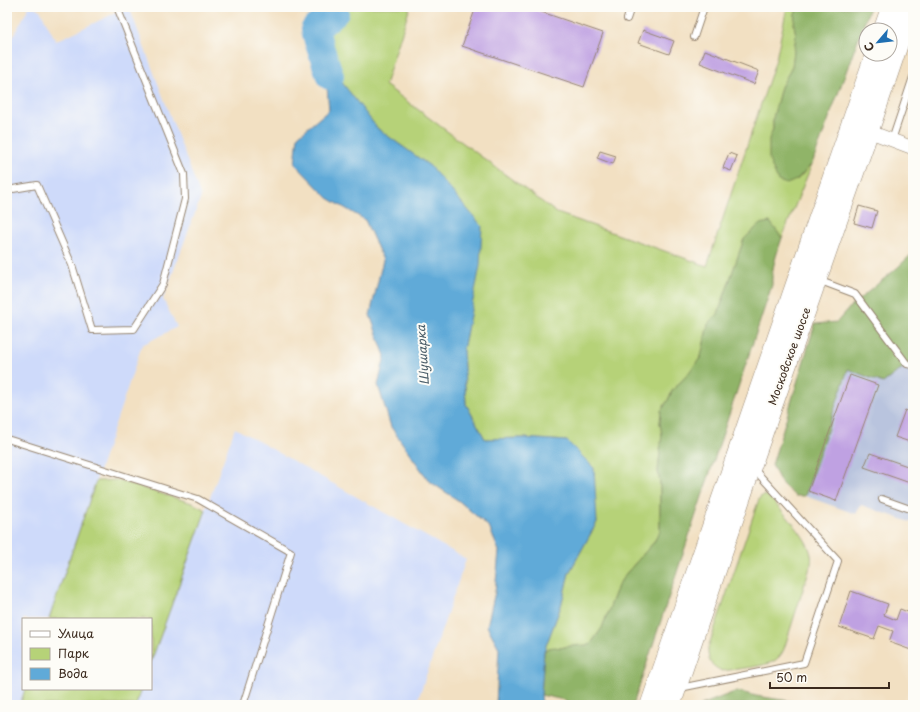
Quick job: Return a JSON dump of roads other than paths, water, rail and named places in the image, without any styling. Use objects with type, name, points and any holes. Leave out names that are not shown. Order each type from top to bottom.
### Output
[{"type":"highway","points":[[887,22],[892,7]]},
{"type":"highway","name":"Московское шоссе","points":[[673,697],[750,465],[817,280],[910,7]]},
{"type":"highway","name":"Московское шоссе","points":[[651,705],[873,62]]},
{"type":"street","points":[[868,131],[913,148]]},
{"type":"lane","points":[[7,190],[37,185],[72,265],[92,330],[134,329],[163,284],[185,199],[184,174],[118,7]]},
{"type":"lane","points":[[627,19],[631,7]]},
{"type":"lane","points":[[694,37],[704,7]]},
{"type":"lane","points":[[892,140],[913,77]]},
{"type":"lane","points":[[817,280],[855,294],[907,364],[913,366]]},
{"type":"lane","points":[[7,439],[198,499],[291,552],[242,705]]},
{"type":"lane","points":[[673,697],[804,663],[809,649],[838,561],[750,465]]},
{"type":"lane","points":[[882,499],[913,510]]},
{"type":"water","points":[[324,39],[334,72],[378,129],[430,166],[482,226],[480,266],[463,350],[466,404],[485,439],[523,438],[567,441],[594,468],[597,522],[569,573],[561,606],[544,651],[541,695],[542,705],[496,705],[499,648],[487,626],[495,592],[499,551],[489,527],[459,501],[429,481],[391,427],[378,385],[385,356],[370,315],[383,260],[365,220],[328,198],[295,164],[298,136],[329,110],[326,76],[314,43]]},
{"type":"waterway","name":"Шушарка","points":[[330,76],[315,29],[335,12],[334,7]]}]
